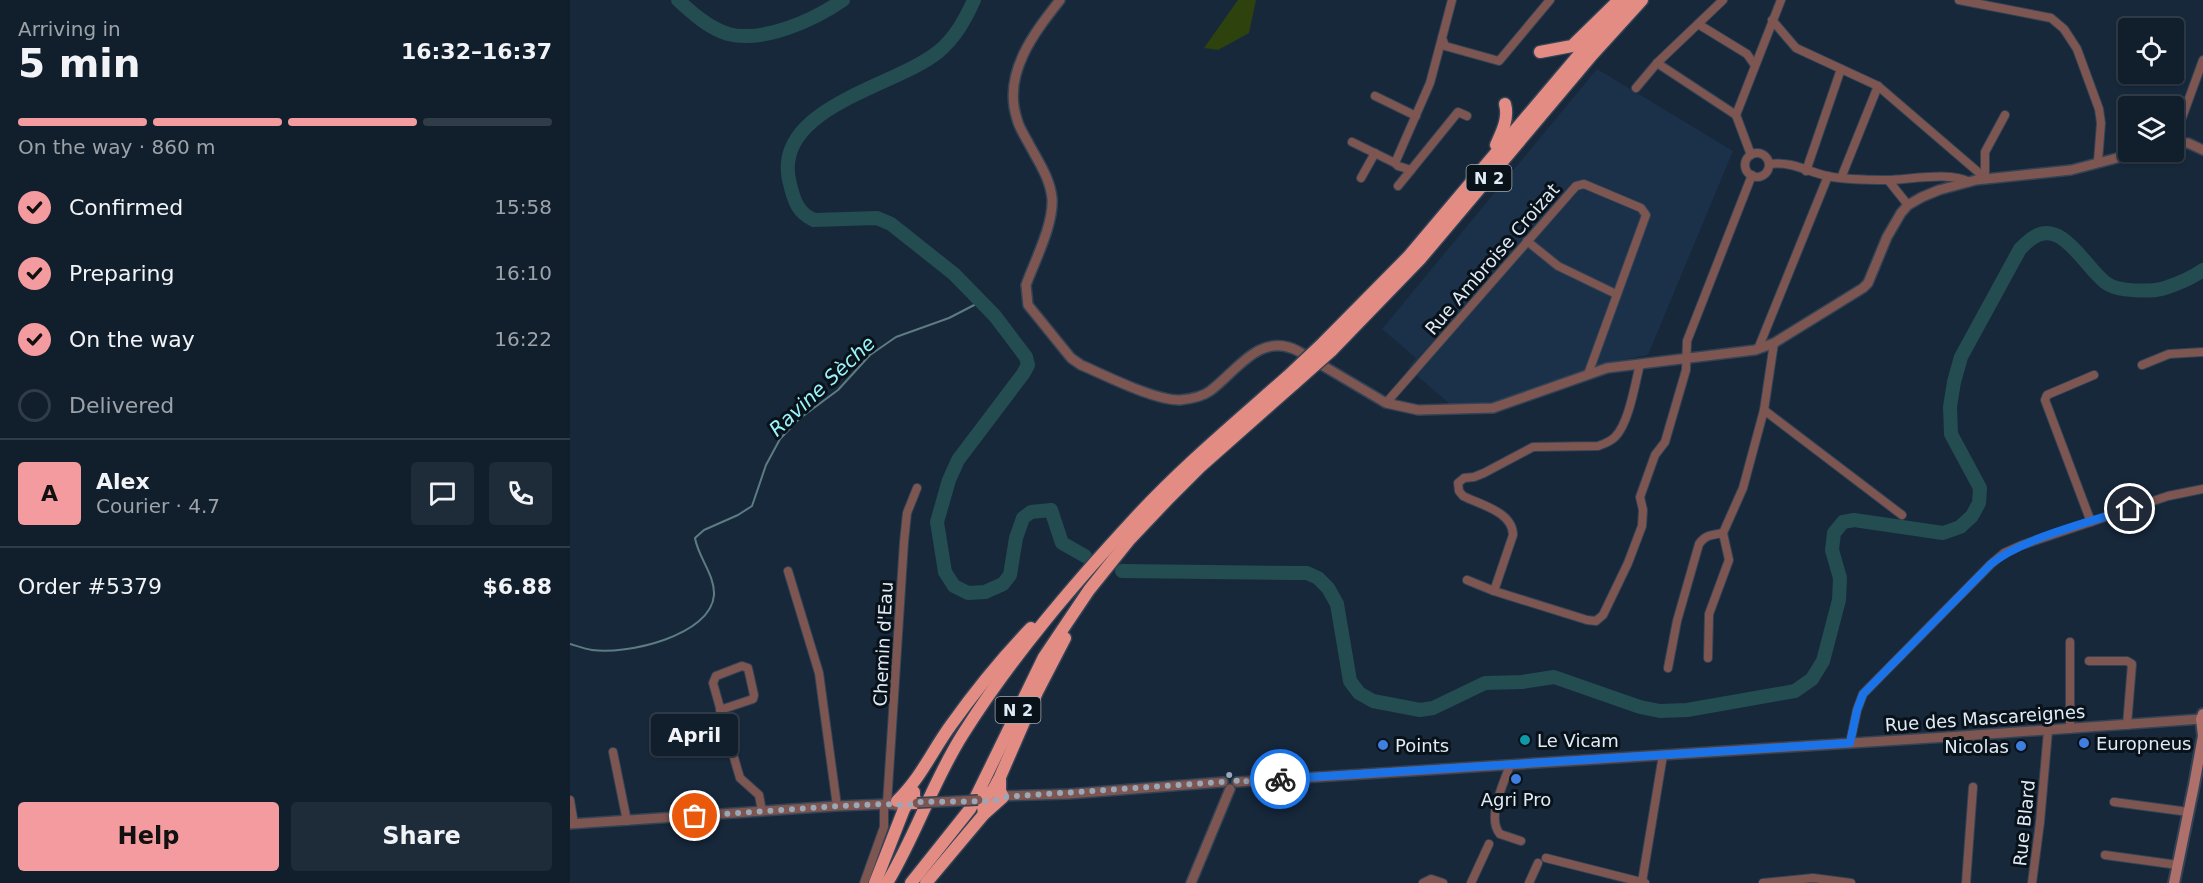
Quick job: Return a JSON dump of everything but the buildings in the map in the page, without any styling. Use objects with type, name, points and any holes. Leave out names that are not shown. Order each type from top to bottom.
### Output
[{"type":"highway","points":[[1540,52],[1572,46],[1618,0]]},
{"type":"highway","name":"N 2","points":[[1327,347],[1408,257],[1577,57],[1629,0]]},
{"type":"highway","name":"N 2","points":[[911,883],[970,809],[1029,687],[1061,630],[1089,590],[1130,539],[1200,467],[1421,258],[1592,55],[1642,0]]},
{"type":"highway","points":[[1486,165],[1502,132],[1507,110],[1505,104]]},
{"type":"highway","name":"N 2","points":[[887,883],[930,794],[962,735],[1053,610],[1143,509],[1213,442],[1292,380]]},
{"type":"highway","points":[[984,814],[980,800],[993,790],[1000,777],[1052,662],[1068,633],[1130,539]]},
{"type":"highway","points":[[875,883],[898,822],[897,804],[914,797],[919,777],[951,725],[984,681],[1035,624],[1053,610]]},
{"type":"highway","points":[[927,883],[984,814],[1003,797],[1000,790],[1000,777]]},
{"type":"main road","points":[[2174,883],[2189,812],[2199,786],[2203,736],[2202,717]]},
{"type":"street","points":[[1060,0],[1023,53],[1013,85],[1013,101],[1017,120],[1051,185],[1051,218],[1026,285],[1028,305],[1076,362],[1163,399],[1178,400],[1200,397],[1266,346],[1289,346],[1386,403],[1418,410],[1493,408],[1607,368],[1758,349],[1774,343],[1863,288],[1873,275],[1895,223],[1908,206],[1939,190],[1985,178],[2071,170],[2118,157]]},
{"type":"street","points":[[1395,163],[1430,83],[1452,0]]},
{"type":"street","points":[[1442,38],[1445,46],[1499,61],[1550,0]]},
{"type":"street","points":[[1636,88],[1657,63],[1723,0]]},
{"type":"street","points":[[1736,115],[1754,64],[1781,0]]},
{"type":"street","points":[[1959,0],[1984,2],[2052,18],[2064,29],[2077,49],[2099,109],[2101,123],[2098,161]]},
{"type":"street","points":[[1772,20],[1796,48],[1878,86],[1985,178]]},
{"type":"street","points":[[1698,24],[1747,54],[1754,64]]},
{"type":"street","points":[[2184,112],[2203,60]]},
{"type":"street","points":[[1657,63],[1736,115],[1751,155]]},
{"type":"street","points":[[1806,171],[1841,69]]},
{"type":"street","points":[[1841,178],[1878,86]]},
{"type":"street","points":[[1375,96],[1416,116]]},
{"type":"street","points":[[1398,186],[1458,112],[1467,116]]},
{"type":"street","points":[[1985,178],[1985,152],[2005,116]]},
{"type":"street","points":[[1352,142],[1398,166],[1411,170]]},
{"type":"street","points":[[2184,144],[2196,145],[2203,150]]},
{"type":"street","points":[[1361,178],[1375,153]]},
{"type":"street","points":[[1751,155],[1763,155],[1769,164]]},
{"type":"street","points":[[1751,155],[1746,168],[1752,176],[1764,174],[1769,164]]},
{"type":"street","points":[[1769,164],[1788,163],[1806,171],[1841,178],[1887,180],[1955,177],[1969,182]]},
{"type":"street","points":[[1467,580],[1494,591],[1584,619],[1596,621],[1603,615],[1628,563],[1644,518],[1640,497],[1655,455],[1665,442],[1686,370],[1687,341],[1752,176]]},
{"type":"street","points":[[1758,349],[1828,176]]},
{"type":"street","points":[[1887,180],[1908,206]]},
{"type":"street","name":"Rue Ambroise Croizat","points":[[1386,403],[1527,241],[1580,184],[1641,208],[1645,211],[1646,219],[1616,294],[1588,374]]},
{"type":"street","points":[[1527,241],[1558,266],[1616,294]]},
{"type":"street","points":[[1708,658],[1709,614],[1730,560],[1723,533],[1743,488],[1764,410],[1774,343]]},
{"type":"street","points":[[2142,366],[2169,354],[2203,351]]},
{"type":"street","points":[[1494,591],[1513,535],[1513,528],[1506,517],[1463,495],[1459,491],[1458,483],[1464,478],[1484,473],[1533,447],[1598,446],[1614,438],[1624,422],[1640,364]]},
{"type":"street","points":[[2091,522],[2045,400],[2047,395],[2094,375]]},
{"type":"street","points":[[1764,410],[1902,515]]},
{"type":"street","name":"Chemin d'Eau","points":[[864,883],[884,827],[897,804],[904,542],[907,513],[917,488]]},
{"type":"street","points":[[1850,743],[1863,694],[2004,553],[2169,496],[2203,489]]},
{"type":"street","points":[[1668,668],[1677,621],[1699,544],[1708,535],[1723,533]]},
{"type":"street","points":[[788,571],[819,673],[837,806]]},
{"type":"street","points":[[2070,642],[2070,729]]},
{"type":"street","points":[[2089,661],[2127,661],[2132,664],[2127,725]]},
{"type":"street","points":[[720,710],[753,699],[748,668],[742,666],[713,679],[720,710],[740,778],[759,795],[762,811]]},
{"type":"street","name":"Rue des Mascareignes","points":[[572,824],[837,806],[980,800],[994,796],[1230,784],[2070,729],[2202,717]]},
{"type":"street","name":"Rue Blard","points":[[2032,883],[2048,730]]},
{"type":"street","points":[[613,752],[627,820]]},
{"type":"street","points":[[1546,858],[1643,883],[1663,755]]},
{"type":"street","points":[[1510,765],[1495,810],[1494,823],[1500,834],[1521,841]]},
{"type":"street","points":[[1191,883],[1227,801],[1230,784]]},
{"type":"street","points":[[1966,883],[1973,787]]},
{"type":"street","points":[[570,800],[572,824]]},
{"type":"street","points":[[2114,802],[2189,812]]},
{"type":"street","points":[[1471,883],[1489,844]]},
{"type":"street","points":[[2105,855],[2178,865]]},
{"type":"street","points":[[1529,883],[1538,863]]},
{"type":"street","points":[[1763,883],[1813,878],[1848,883]]},
{"type":"street","points":[[1423,883],[1431,879],[1443,883]]},
{"type":"shaded area","points":[[1597,69],[1733,151],[1648,355],[1607,363],[1497,402],[1450,404],[1408,368],[1416,358],[1382,329]]},
{"type":"green space","points":[[1238,0],[1256,0],[1249,33],[1218,50],[1204,48]]},
{"type":"waterway","points":[[678,0],[714,28],[728,34],[742,36],[788,28],[818,15],[843,0]]},
{"type":"waterway","points":[[974,0],[959,28],[938,52],[918,65],[840,103],[816,118],[798,136],[789,158],[790,184],[798,206],[804,214],[814,220],[877,218],[891,224],[954,274],[995,316],[1026,357],[1028,365],[1023,374],[958,460],[949,480],[937,522],[945,572],[954,586],[968,593],[985,592],[1003,584],[1010,575],[1016,538],[1023,518],[1031,512],[1051,510],[1062,543],[1085,556]]},
{"type":"waterway","points":[[1122,571],[1307,573],[1318,578],[1328,588],[1337,604],[1350,681],[1359,693],[1373,701],[1420,710],[1433,708],[1485,683],[1522,682],[1554,677],[1640,707],[1660,711],[1687,710],[1795,691],[1812,679],[1823,661],[1839,600],[1840,578],[1832,550],[1834,533],[1843,522],[1854,520],[1943,533],[1960,527],[1972,516],[1979,503],[1980,488],[1951,434],[1950,407],[1954,382],[1961,357],[2020,249],[2034,237],[2045,233],[2055,235],[2073,248],[2106,283],[2127,290],[2144,291],[2165,288],[2203,270]]},
{"type":"waterway","name":"Ravine Sèche","points":[[570,644],[592,650],[607,651],[645,646],[683,632],[698,622],[709,609],[714,588],[695,538],[704,530],[752,506],[766,465],[780,439],[799,419],[838,390],[870,355],[896,337],[949,318],[980,302]]},
{"type":"way so far","points":[[695,816],[837,806],[887,804],[906,806],[917,802],[994,801],[1003,797],[1223,782],[1229,775],[1236,777],[1237,782],[1280,779]]},
{"type":"place","name":"Le Vicam","points":[[1525,740]]},
{"type":"place","name":"Europneus","points":[[2084,743]]},
{"type":"place","name":"Points","points":[[1383,745]]},
{"type":"place","name":"Nicolas","points":[[2021,746]]},
{"type":"place","name":"Agri Pro","points":[[1516,779]]},
{"type":"place","name":"April","points":[[695,816]]},
{"type":"route","points":[[1280,779],[1850,743],[1859,701],[1863,694],[2004,553],[2130,509]]}]
